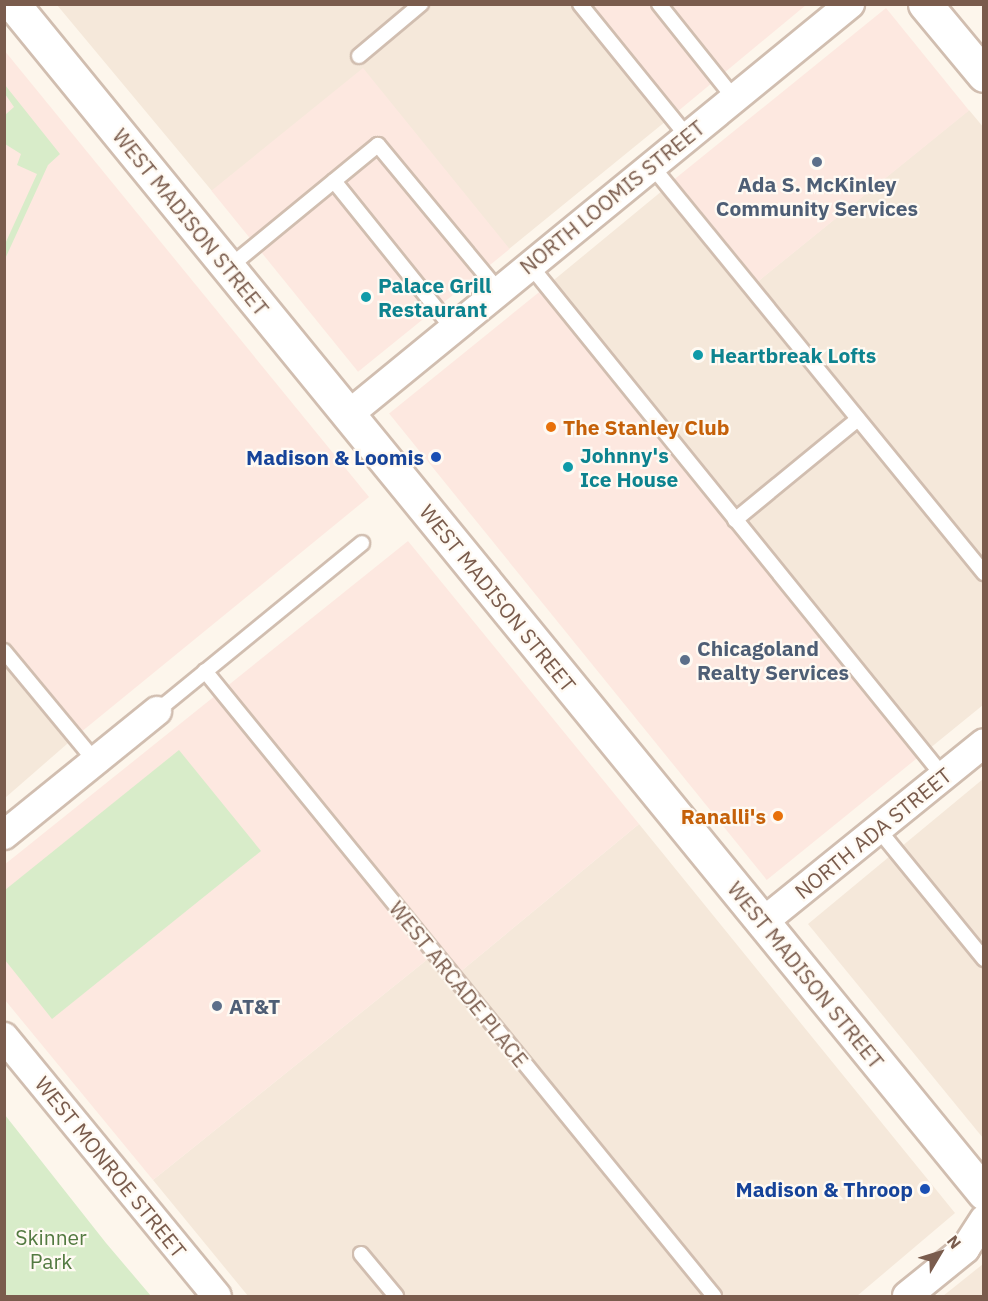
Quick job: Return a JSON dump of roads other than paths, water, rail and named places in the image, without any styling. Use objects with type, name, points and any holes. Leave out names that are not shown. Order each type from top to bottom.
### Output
[{"type":"main road","name":"WEST MADISON STREET","points":[[13,4],[984,1192]]},
{"type":"main road","points":[[926,4],[984,75]]},
{"type":"street","name":"NORTH LOOMIS STREET","points":[[348,415],[850,4]]},
{"type":"street","points":[[4,835],[157,711]]},
{"type":"street","name":"NORTH ADA STREET","points":[[763,922],[984,743]]},
{"type":"street","name":"WEST MONROE STREET","points":[[4,1037],[217,1296]]},
{"type":"street","points":[[907,1296],[965,1249],[984,1220]]},
{"type":"lane","points":[[359,56],[421,4]]},
{"type":"lane","points":[[580,4],[687,136]]},
{"type":"lane","points":[[659,4],[735,98]]},
{"type":"lane","points":[[228,268],[378,145],[498,290]]},
{"type":"lane","points":[[651,165],[984,573]]},
{"type":"lane","points":[[334,181],[452,328]]},
{"type":"lane","points":[[530,264],[943,776]]},
{"type":"lane","points":[[735,520],[858,419]]},
{"type":"lane","points":[[157,711],[362,543]]},
{"type":"lane","points":[[4,651],[95,761]]},
{"type":"lane","name":"WEST ARCADE PLACE","points":[[206,671],[714,1296]]},
{"type":"lane","points":[[878,829],[984,959]]},
{"type":"lane","points":[[361,1254],[396,1296]]},
{"type":"place","name":"Ada S. McKinley Community Services","points":[[817,162]]},
{"type":"place","name":"Palace Grill Restaurant","points":[[366,297]]},
{"type":"place","name":"Heartbreak Lofts","points":[[698,355]]},
{"type":"place","name":"The Stanley Club","points":[[551,427]]},
{"type":"place","name":"Madison & Loomis","points":[[436,457]]},
{"type":"place","name":"Johnny's Ice House","points":[[568,467]]},
{"type":"place","name":"Chicagoland Realty Services","points":[[685,660]]},
{"type":"place","name":"Ranalli's","points":[[778,816]]},
{"type":"place","name":"AT&T","points":[[217,1006]]},
{"type":"place","name":"Madison & Throop","points":[[925,1189]]},
{"type":"park label","name":"Skinner Park","points":[[51,1249]]}]
